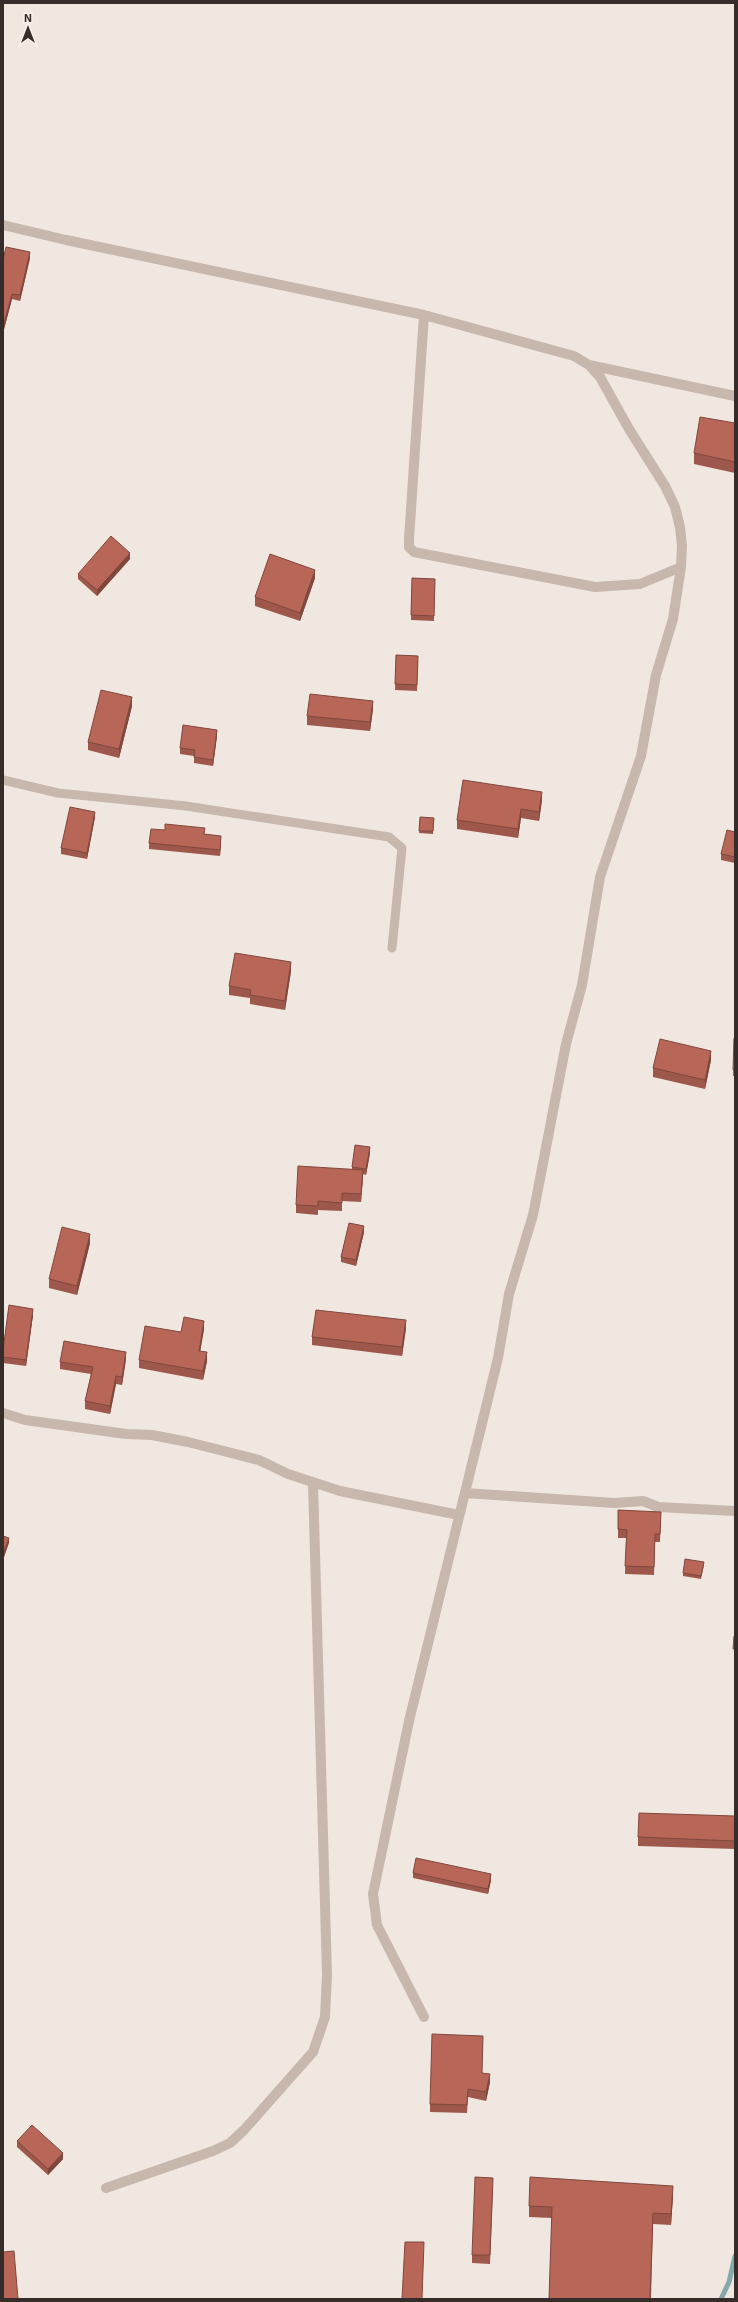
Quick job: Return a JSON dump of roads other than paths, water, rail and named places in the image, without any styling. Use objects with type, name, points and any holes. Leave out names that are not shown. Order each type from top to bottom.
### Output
[{"type":"street","points":[[3,225],[66,240],[424,315],[574,356],[589,365],[600,377],[629,429],[666,486],[675,507],[680,527],[682,546],[681,567],[672,619],[656,675],[641,756],[600,877],[582,985],[566,1044],[533,1215],[510,1294],[498,1358],[409,1722],[373,1894],[377,1925],[424,2018]]},
{"type":"street","points":[[424,315],[409,539],[409,547],[414,552],[595,587],[640,584],[681,567]]},
{"type":"street","points":[[589,365],[735,396]]},
{"type":"street","points":[[3,1413],[25,1420],[126,1434],[152,1435],[188,1442],[259,1460],[288,1474],[340,1491],[459,1515]]},
{"type":"street","points":[[106,2188],[213,2151],[230,2143],[276,2096],[313,2052],[325,2017],[326,1975],[313,1482]]},
{"type":"street","points":[[465,1493],[614,1503],[643,1501],[658,1507],[735,1511]]},
{"type":"lane","points":[[3,780],[58,793],[186,806],[389,837],[402,848],[392,948]]},
{"type":"waterway","points":[[721,2299],[729,2282],[735,2256]]}]
